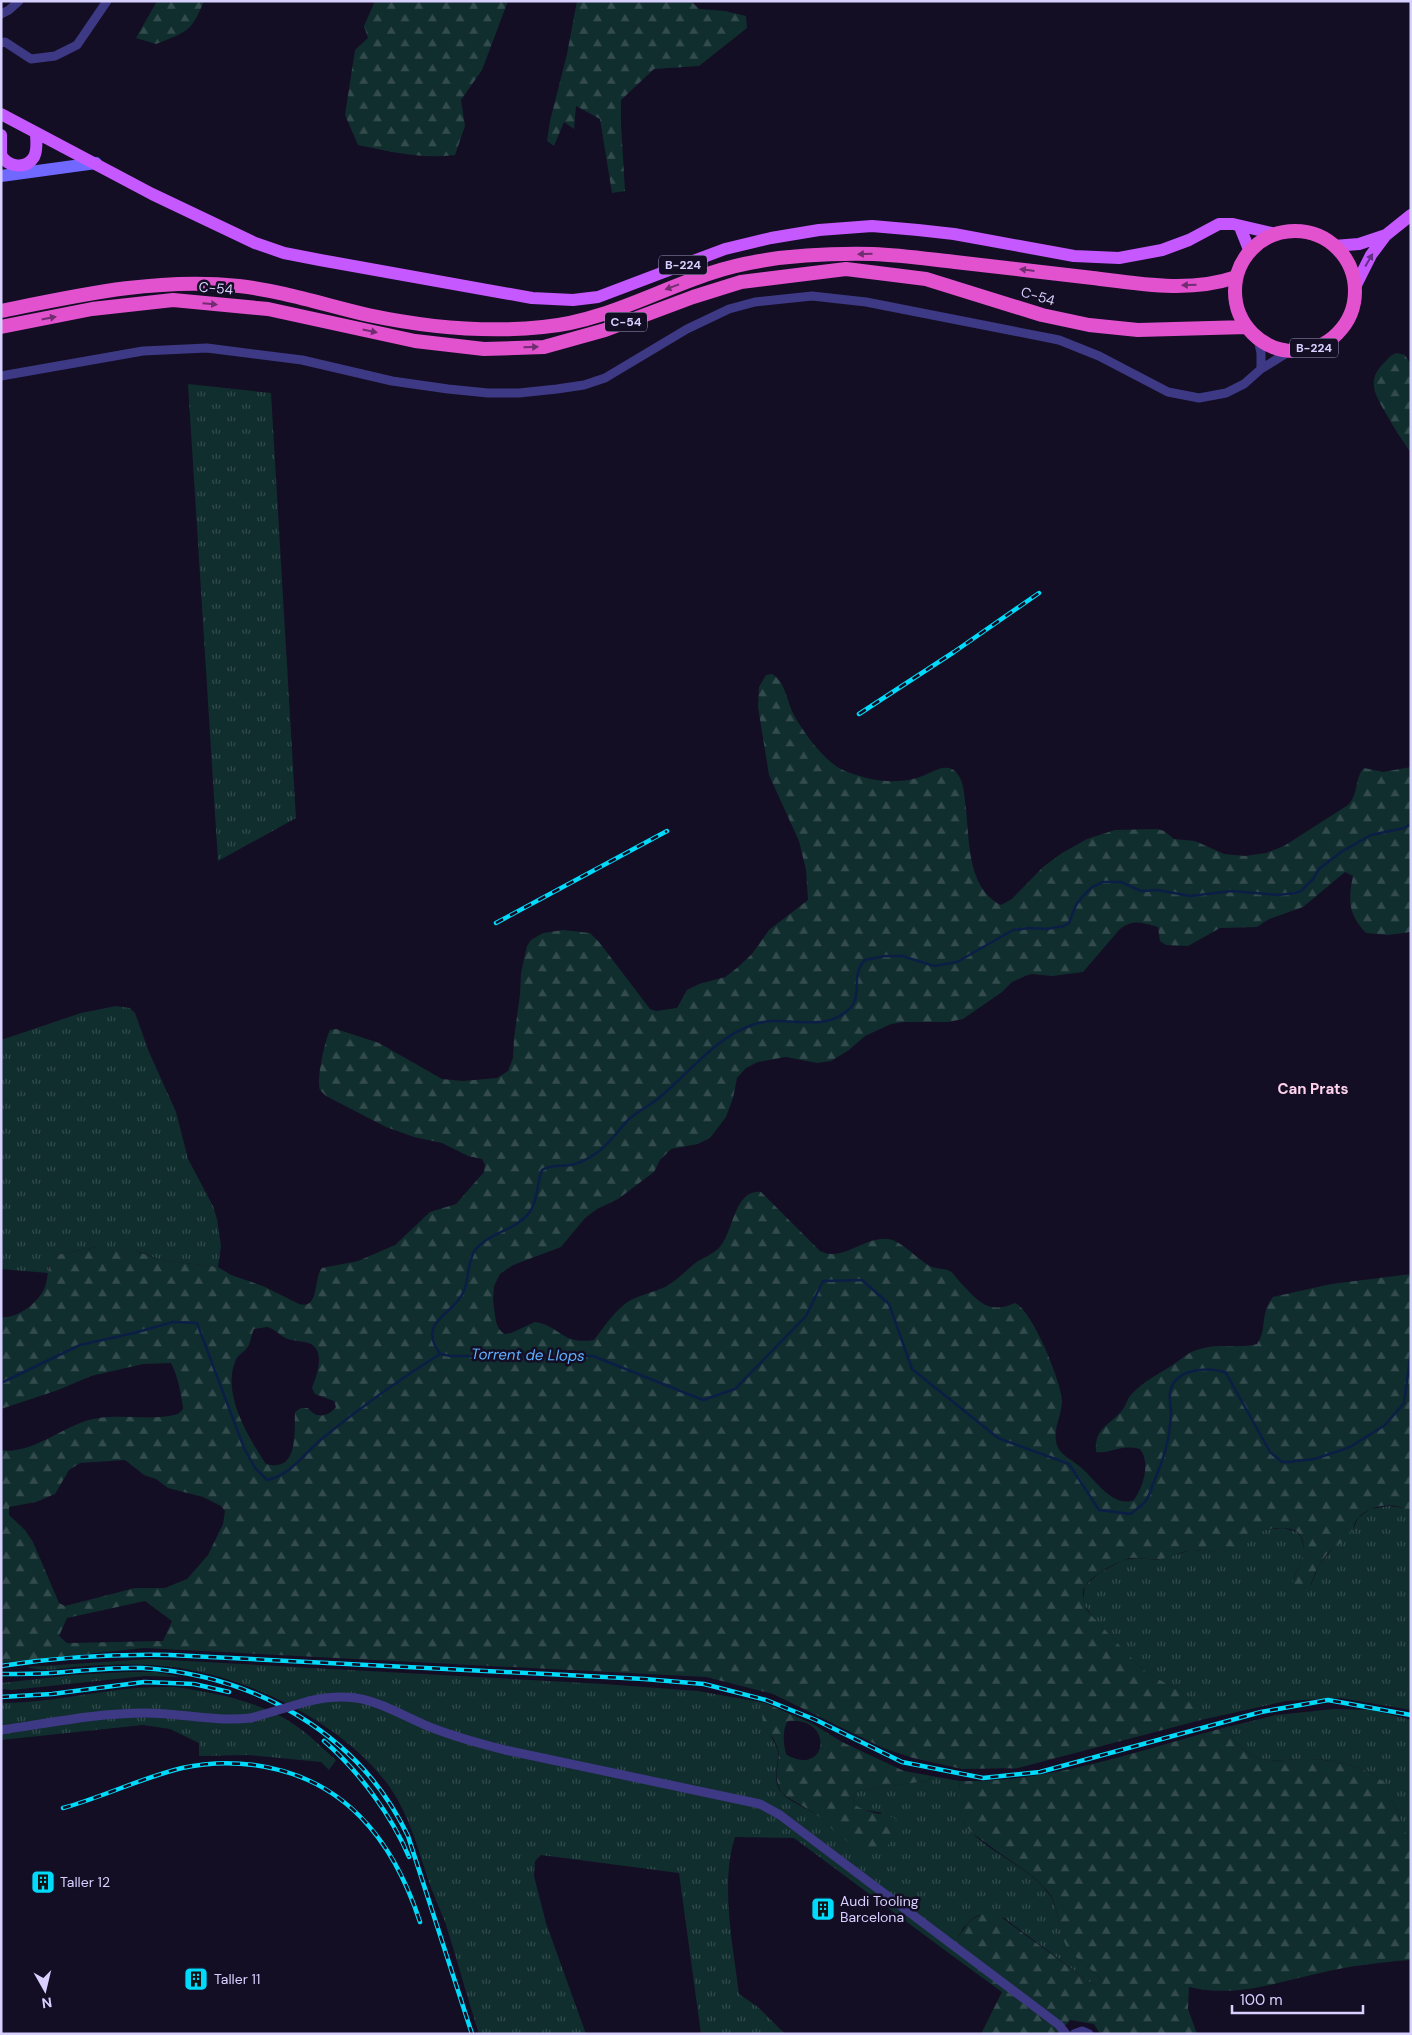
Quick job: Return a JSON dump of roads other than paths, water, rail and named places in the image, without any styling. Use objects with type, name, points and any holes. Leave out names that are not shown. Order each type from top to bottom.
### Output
[{"type":"highway","name":"B-224","points":[[1291,232],[1307,232],[1321,237],[1334,246],[1348,264],[1355,286],[1354,304],[1348,320],[1337,334],[1324,344],[1307,350],[1290,351],[1273,347],[1258,339],[1247,327],[1238,312],[1235,295],[1236,277],[1250,252],[1262,241],[1276,234],[1291,232]]},
{"type":"highway","name":"C-54","points":[[1,311],[123,288],[181,283],[238,286],[302,298],[370,315],[439,327],[482,329],[546,327],[587,318],[626,306],[715,271],[778,258],[831,255],[875,254],[1149,284],[1194,286],[1224,282],[1236,277]]},
{"type":"highway","name":"C-54","points":[[1,327],[92,309],[173,300],[268,309],[425,342],[484,349],[544,347],[605,330],[693,297],[742,282],[846,269],[926,279],[1042,315],[1089,325],[1138,330],[1247,327]]},
{"type":"main road","name":"B-224","points":[[1,114],[210,223],[255,243],[284,252],[532,298],[573,300],[598,297],[624,289],[725,249],[771,238],[819,230],[872,226],[918,230],[954,234],[1074,256],[1119,258],[1162,250],[1189,240],[1219,224],[1233,224],[1276,234]]},
{"type":"main road","points":[[1,135],[1,154],[8,163],[15,166],[30,162],[35,156],[37,148],[36,133]]},
{"type":"main road","points":[[1,176],[96,163]]},
{"type":"main road","name":"B-224","points":[[1355,286],[1371,255],[1386,235],[1411,215]]},
{"type":"main road","points":[[1240,227],[1250,252]]},
{"type":"main road","name":"B-224","points":[[1334,246],[1359,244],[1386,235]]},
{"type":"street","points":[[1,14],[19,1]]},
{"type":"street","points":[[1,43],[5,42],[31,59],[56,56],[76,45],[107,1]]},
{"type":"street","points":[[1,376],[143,351],[207,348],[302,360],[392,381],[488,393],[519,393],[584,385],[605,378],[687,329],[729,308],[755,302],[812,296],[866,302],[1059,340],[1099,356],[1168,392],[1199,398],[1226,393],[1244,384],[1261,369],[1290,351]]},
{"type":"street","points":[[1258,339],[1261,353],[1261,369]]},
{"type":"street","points":[[1,1730],[123,1713],[148,1713],[213,1720],[251,1718],[309,1701],[335,1697],[354,1697],[392,1708],[425,1725],[464,1739],[505,1750],[760,1804],[780,1815],[999,1978],[1060,2025],[1066,2034]]},
{"type":"street","points":[[1074,2034],[1082,2031],[1089,2034]]},
{"type":"waterway","points":[[440,1354],[434,1343],[432,1333],[434,1326],[453,1307],[464,1291],[472,1255],[488,1239],[512,1227],[526,1217],[535,1201],[542,1170],[553,1166],[575,1164],[586,1160],[598,1152],[629,1119],[653,1103],[703,1056],[726,1038],[739,1031],[764,1022],[825,1021],[836,1018],[847,1011],[855,999],[858,973],[860,966],[865,960],[885,956],[902,956],[934,966],[957,962],[1013,930],[1029,928],[1046,929],[1064,926],[1069,923],[1076,905],[1083,896],[1092,887],[1103,882],[1121,882],[1141,891],[1158,890],[1190,896],[1232,891],[1278,895],[1295,893],[1301,891],[1313,879],[1319,869],[1341,852],[1371,835],[1404,828],[1411,824]]},
{"type":"waterway","name":"Torrent de Llops","points":[[1,1383],[80,1345],[173,1322],[197,1323],[244,1448],[255,1468],[267,1480],[291,1468],[317,1443],[352,1415],[395,1383],[440,1354],[451,1356],[593,1356],[703,1400],[735,1389],[806,1316],[823,1281],[862,1280],[889,1304],[912,1369],[998,1438],[1069,1464],[1099,1510],[1131,1514],[1143,1504],[1150,1493],[1169,1434],[1171,1387],[1183,1375],[1197,1370],[1213,1370],[1226,1373],[1270,1452],[1282,1462],[1289,1462],[1314,1459],[1350,1447],[1385,1425],[1404,1403],[1411,1351]]},
{"type":"railway","points":[[859,714],[954,652],[1039,593]]},
{"type":"railway","points":[[496,923],[667,831]]},
{"type":"railway","points":[[1,1666],[43,1660],[86,1657],[170,1655],[644,1679],[704,1684],[766,1700],[816,1720],[902,1762],[983,1778],[1040,1772],[1261,1712],[1328,1700],[1411,1715]]},
{"type":"railway","points":[[1,1674],[130,1668],[184,1673],[224,1683],[262,1697],[299,1716],[332,1739],[362,1767],[387,1799],[408,1836],[472,2034]]},
{"type":"railway","points":[[1,1697],[52,1694],[144,1682],[194,1684],[229,1692]]},
{"type":"railway","points":[[324,1741],[349,1766],[384,1810],[409,1857]]},
{"type":"railway","points":[[63,1808],[167,1772],[191,1766],[209,1764],[254,1765],[286,1772],[314,1783],[339,1798],[361,1817],[379,1839],[395,1864],[409,1892],[420,1922]]},
{"type":"place","name":"Taller 12","points":[[43,1882]]},
{"type":"place","name":"Audi Tooling Barcelona","points":[[823,1909]]},
{"type":"place","name":"Taller 11","points":[[196,1979]]},
{"type":"district","name":"Can Prats","points":[[1313,1089]]}]
